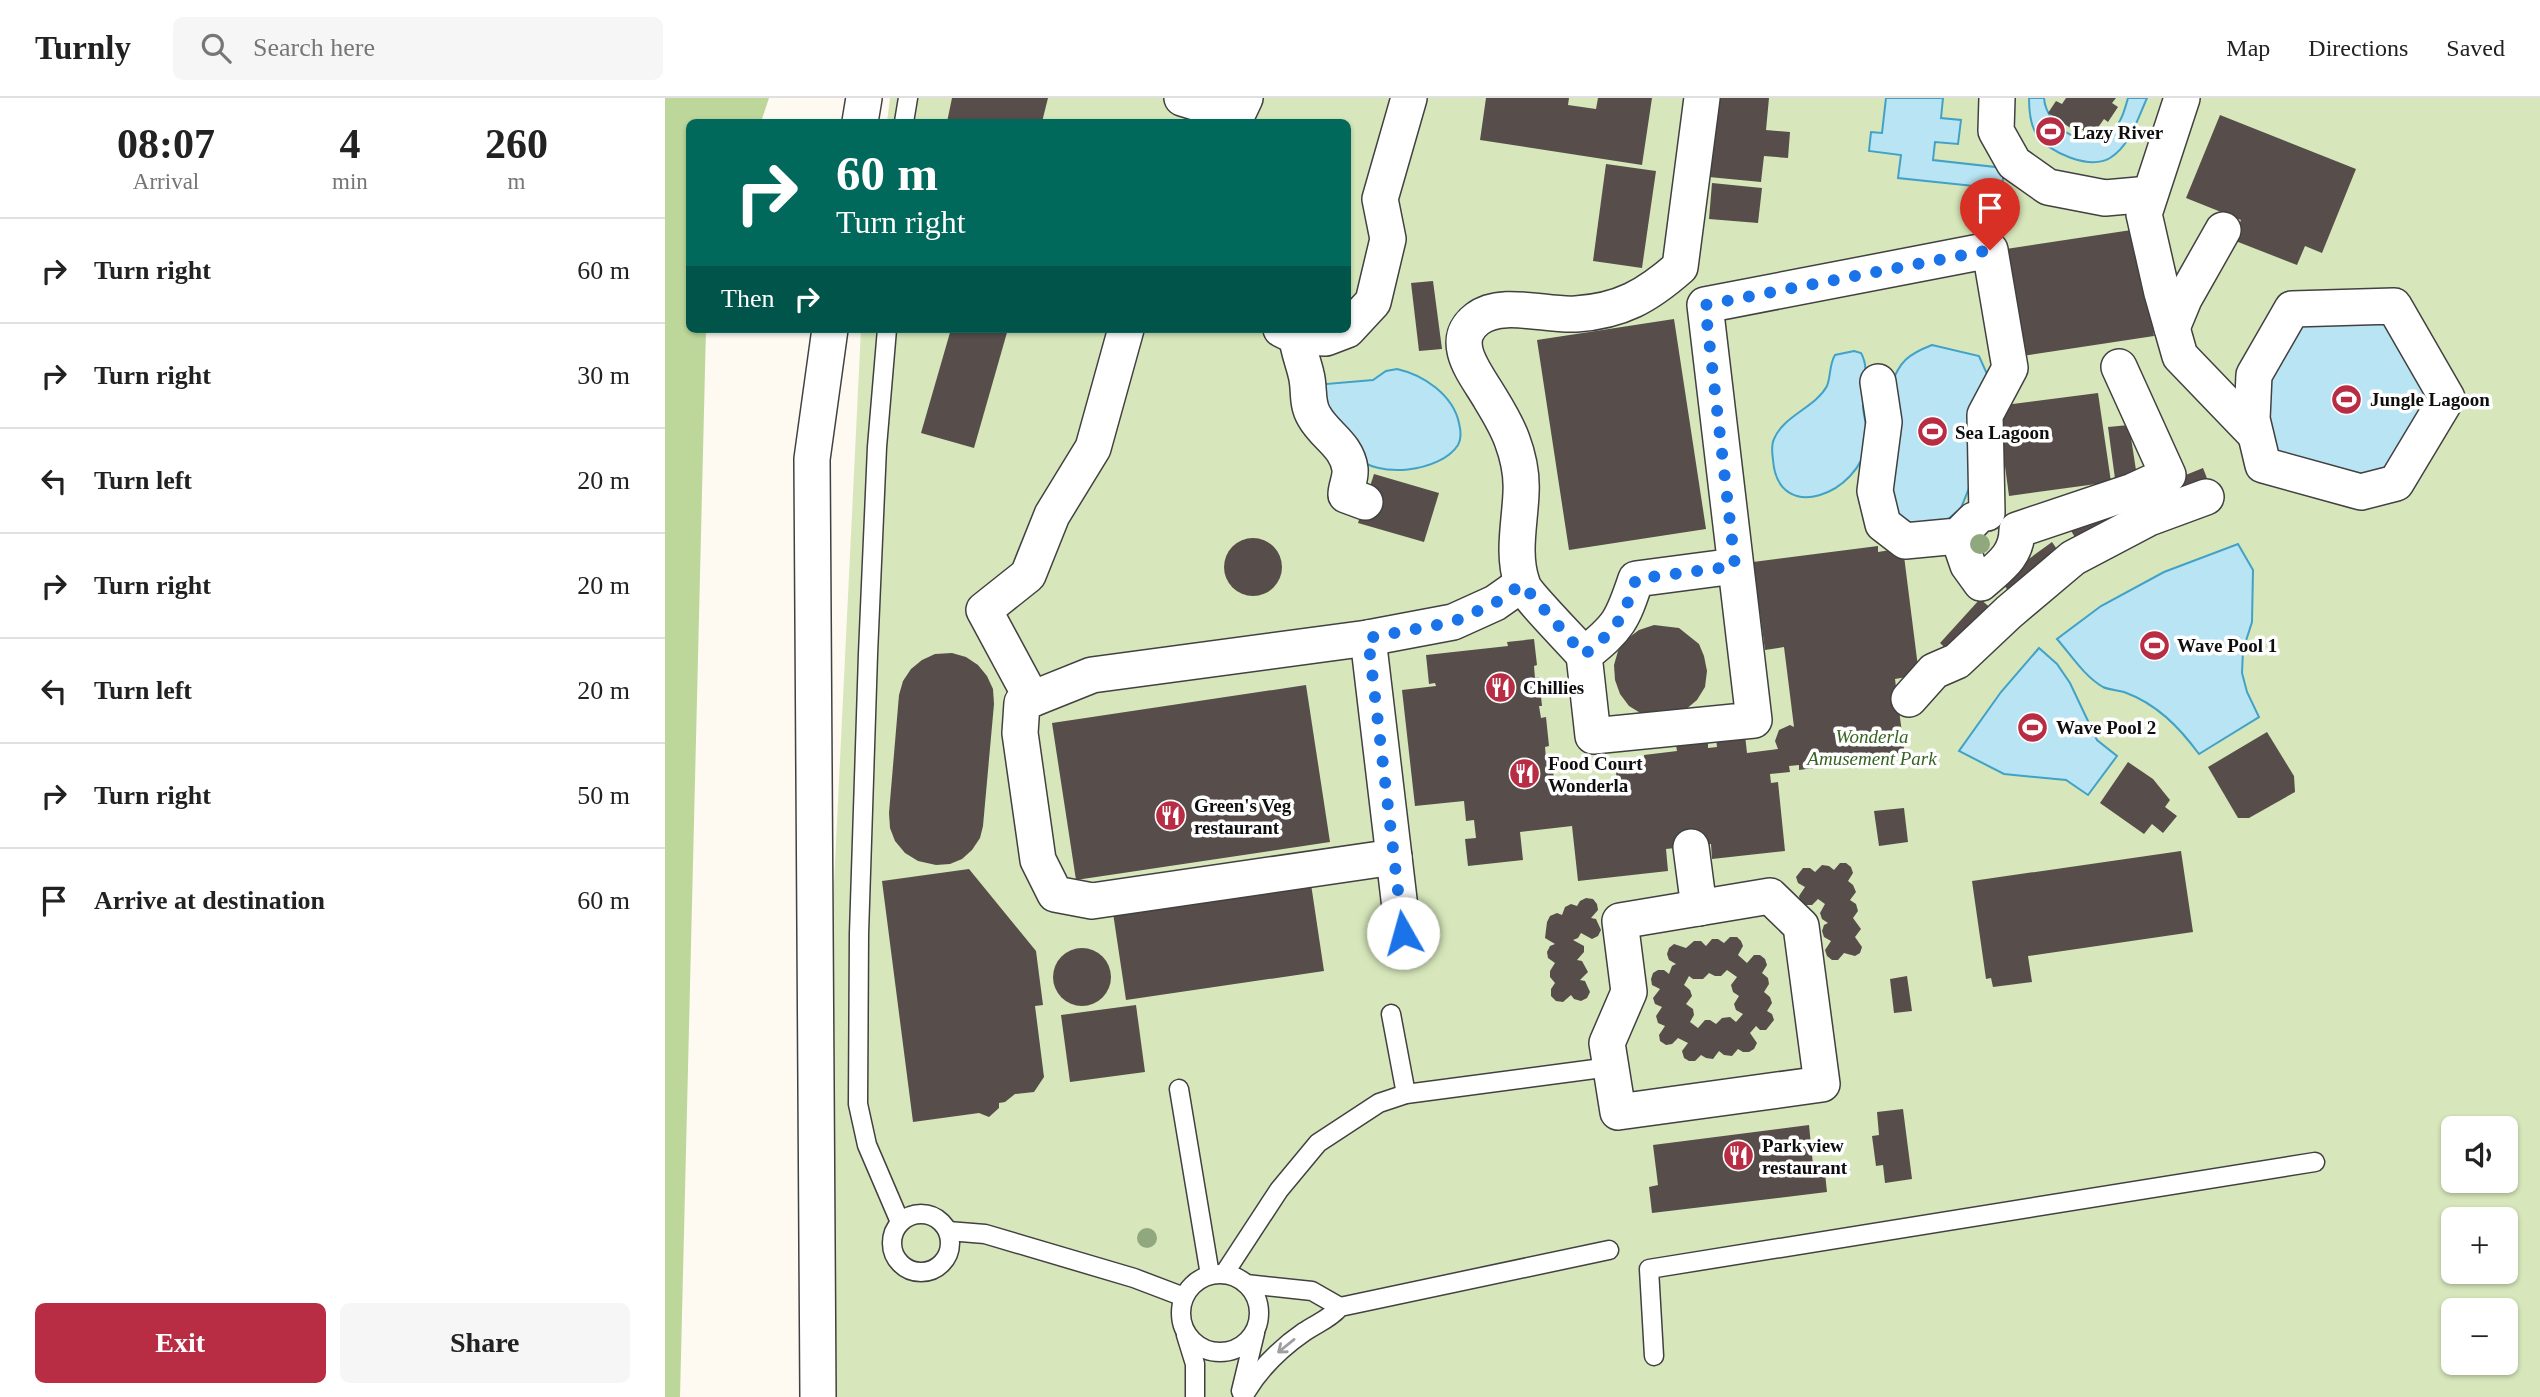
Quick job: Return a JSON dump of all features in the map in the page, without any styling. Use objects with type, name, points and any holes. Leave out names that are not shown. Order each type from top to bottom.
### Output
[{"type":"street","points":[[860,119],[864,98]]},
{"type":"street","points":[[1182,98],[1237,115],[1245,98]]},
{"type":"street","points":[[1351,326],[1373,302],[1388,239],[1380,199],[1409,98]]},
{"type":"street","points":[[1702,98],[1680,267],[1654,290],[1620,305],[1577,314],[1495,310],[1477,318],[1468,327],[1464,339],[1465,354],[1507,429],[1516,453],[1521,492],[1517,535],[1522,584],[1584,655],[1593,736],[1678,736],[1754,720],[1705,305],[1990,250],[2010,368],[1985,415],[1987,513]]},
{"type":"street","points":[[1997,98],[1996,131],[2014,163],[2047,187],[2105,198],[2150,194]]},
{"type":"street","points":[[2182,98],[2144,214],[2180,356],[2255,434],[2263,464],[2361,492],[2396,483],[2447,398],[2394,306],[2292,309],[2254,375],[2252,419],[2255,434]]},
{"type":"street","points":[[2172,328],[2184,299],[2223,230]]},
{"type":"street","points":[[818,1397],[812,459],[829,333]]},
{"type":"street","points":[[1032,699],[983,610],[1028,575],[1052,515],[1093,448],[1125,333]]},
{"type":"street","points":[[1289,333],[1325,338],[1339,333]]},
{"type":"street","points":[[1289,333],[1307,376],[1309,405],[1314,417],[1347,455],[1350,481],[1346,495],[1365,502]]},
{"type":"street","points":[[1909,699],[1934,671],[1957,661],[2009,612],[2141,504],[2168,475],[2119,367]]},
{"type":"street","points":[[1878,382],[1884,422],[1874,491],[1883,524],[1905,541],[1958,536],[1969,522],[1987,513]]},
{"type":"street","points":[[2017,530],[2054,516],[2206,497]]},
{"type":"street","points":[[1987,513],[2017,530]]},
{"type":"street","points":[[2054,516],[2073,558]]},
{"type":"street","points":[[1958,536],[1968,565],[1981,583],[2009,559],[2017,543],[2017,530]]},
{"type":"street","points":[[1584,655],[1606,637],[1622,618],[1636,579],[1735,566]]},
{"type":"street","points":[[1394,857],[1091,901],[1055,894],[1038,860],[1020,733],[1022,703],[1092,675],[1368,638],[1453,622],[1495,603],[1522,584]]},
{"type":"street","points":[[1368,638],[1403,933]]},
{"type":"street","points":[[1692,846],[1699,908]]},
{"type":"street","points":[[1770,896],[1801,926],[1822,1084],[1618,1112],[1610,1067],[1607,1043],[1629,992],[1620,921],[1770,896]]},
{"type":"lane","points":[[904,119],[908,98]]},
{"type":"lane","points":[[887,333],[877,447],[868,654],[859,934],[858,1104],[867,1145],[899,1222]]},
{"type":"lane","points":[[1391,1014],[1406,1094]]},
{"type":"lane","points":[[1217,1275],[1279,1190],[1318,1143],[1380,1103],[1406,1094],[1610,1067]]},
{"type":"lane","points":[[1179,1089],[1217,1275]]},
{"type":"lane","points":[[1654,1356],[1649,1269],[2315,1163]]},
{"type":"lane","points":[[921,1214],[942,1222],[948,1231],[950,1243],[948,1255],[942,1264],[932,1271],[921,1273],[909,1271],[899,1264],[891,1243],[899,1222],[909,1216],[921,1214]]},
{"type":"lane","points":[[948,1231],[985,1234],[1134,1278],[1184,1297]]},
{"type":"lane","points":[[1241,1397],[1269,1361],[1287,1344],[1331,1317],[1340,1307],[1609,1250]]},
{"type":"lane","points":[[1195,1397],[1195,1364],[1180,1319],[1181,1305],[1197,1281],[1217,1275],[1236,1277],[1246,1283],[1258,1304],[1259,1316],[1241,1397]]},
{"type":"lane","points":[[1246,1283],[1312,1292],[1340,1307]]},
{"type":"lane","points":[[1185,1332],[1194,1344],[1206,1351],[1221,1353],[1235,1350],[1247,1342],[1256,1330]]},
{"type":"green space","points":[[665,98],[769,98],[762,119],[686,119],[686,333],[706,333],[680,1397],[665,1397]]},
{"type":"green space","name":"Wonderla Amusement Park","points":[[890,98],[2540,98],[2540,1397],[832,1397],[832,924],[861,333],[1351,333],[1351,119],[887,119]]},
{"type":"water","points":[[1886,98],[1943,98],[1941,118],[1961,120],[1958,144],[1935,142],[1933,160],[2004,168],[2002,189],[1898,178],[1901,155],[1869,151],[1871,132],[1882,133]]},
{"type":"water","name":"Lazy River","points":[[2029,98],[2044,98],[2052,119],[2061,128],[2071,135],[2093,140],[2104,137],[2117,126],[2128,98],[2147,98],[2133,131],[2117,153],[2102,161],[2092,162],[2071,158],[2043,142],[2033,127]]},
{"type":"water","name":"Jungle Lagoon","points":[[2298,317],[2394,324],[2430,389],[2421,429],[2374,481],[2280,455],[2269,443],[2260,416],[2275,359]]},
{"type":"water","name":"Sea Lagoon","points":[[1932,345],[1979,356],[1987,374],[1970,486],[1961,508],[1946,521],[1914,527],[1898,516],[1890,503],[1891,386],[1901,364]]},
{"type":"water","points":[[1854,351],[1861,353],[1866,371],[1863,405],[1867,442],[1861,460],[1850,476],[1835,488],[1819,495],[1803,497],[1789,492],[1778,480],[1772,455],[1774,439],[1785,424],[1822,394],[1827,386],[1835,355]]},
{"type":"water","points":[[1397,369],[1427,381],[1444,395],[1456,413],[1461,434],[1458,445],[1450,454],[1423,467],[1408,470],[1378,468],[1355,455],[1314,385],[1373,380],[1386,371]]},
{"type":"water","name":"Wave Pool 1","points":[[2238,544],[2253,570],[2252,622],[2243,650],[2242,673],[2247,692],[2259,717],[2199,754],[2175,726],[2147,703],[2096,683],[2057,639],[2101,606],[2164,572]]},
{"type":"water","name":"Wave Pool 2","points":[[2039,648],[2057,664],[2070,683],[2097,740],[2117,756],[2088,795],[2066,780],[2004,774],[1959,751],[2001,692]]},
{"type":"building","points":[[952,98],[1048,98],[1043,119],[948,119]]},
{"type":"building","points":[[1486,98],[1569,98],[1568,105],[1596,109],[1598,98],[1652,98],[1642,165],[1480,140]]},
{"type":"building","points":[[1716,98],[1769,98],[1766,130],[1790,132],[1788,158],[1764,156],[1761,182],[1709,177]]},
{"type":"building","points":[[2066,98],[2116,98],[2112,103],[2118,107],[2108,122],[2104,119],[2092,136],[2081,129],[2078,133],[2048,113],[2056,101],[2062,104]]},
{"type":"building","points":[[2220,115],[2356,169],[2322,253],[2305,246],[2297,265],[2233,240],[2241,220],[2186,198]]},
{"type":"building","points":[[1606,164],[1656,171],[1642,268],[1593,261]]},
{"type":"building","points":[[1712,183],[1762,188],[1758,223],[1709,219]]},
{"type":"building","points":[[2138,229],[2154,336],[2022,356],[2006,249]]},
{"type":"building","points":[[1433,281],[1442,349],[1419,351],[1411,283]]},
{"type":"building","points":[[1674,319],[1706,529],[1569,550],[1537,340]]},
{"type":"building","points":[[950,333],[1007,333],[974,448],[921,433]]},
{"type":"building","points":[[2098,393],[2111,482],[2009,496],[1997,406]]},
{"type":"building","points":[[2129,425],[2138,483],[2116,486],[2108,427]]},
{"type":"building","points":[[2203,468],[2210,486],[2153,508],[2146,491]]},
{"type":"building","points":[[1374,474],[1439,493],[1424,542],[1358,523]]},
{"type":"building","points":[[2122,499],[2131,515],[2079,544],[2070,529]]},
{"type":"building","points":[[1253,538],[1269,543],[1277,551],[1282,567],[1277,583],[1269,591],[1253,596],[1237,591],[1229,583],[1224,567],[1229,551],[1237,543]]},
{"type":"building","points":[[2052,542],[2061,555],[2010,593],[2000,580]]},
{"type":"building","points":[[1878,546],[1878,552],[1903,548],[1919,675],[1895,679],[1905,756],[1799,770],[1799,765],[1789,766],[1790,772],[1770,774],[1771,783],[1778,782],[1785,851],[1712,859],[1711,844],[1666,849],[1668,871],[1578,881],[1572,826],[1520,832],[1523,860],[1468,866],[1465,839],[1476,838],[1474,820],[1466,821],[1464,801],[1415,806],[1402,690],[1436,686],[1435,683],[1429,684],[1426,655],[1508,646],[1507,642],[1534,639],[1537,665],[1534,666],[1535,678],[1539,677],[1542,706],[1539,706],[1541,718],[1546,717],[1549,746],[1545,747],[1546,759],[1552,758],[1555,790],[1617,783],[1615,760],[1626,758],[1627,765],[1645,763],[1644,755],[1677,751],[1676,745],[1708,741],[1708,748],[1717,747],[1716,738],[1745,735],[1747,753],[1778,749],[1775,741],[1779,730],[1790,725],[1794,727],[1784,647],[1765,650],[1753,562]]},
{"type":"building","points":[[1980,599],[1993,610],[1953,655],[1940,643]]},
{"type":"building","points":[[1654,625],[1679,628],[1699,644],[1704,656],[1707,671],[1705,687],[1697,700],[1685,710],[1642,714],[1629,706],[1620,694],[1614,665],[1618,651],[1627,639],[1639,630]]},
{"type":"building","points":[[952,653],[966,657],[978,665],[993,689],[994,704],[980,838],[962,859],[950,864],[936,865],[918,861],[905,853],[895,841],[890,828],[889,813],[899,695],[903,681],[911,669],[922,660],[935,654]]},
{"type":"building","points":[[1306,685],[1330,842],[1076,880],[1052,723]]},
{"type":"building","points":[[2267,732],[2294,776],[2295,792],[2249,818],[2238,818],[2208,767]]},
{"type":"building","points":[[2128,762],[2153,779],[2170,800],[2165,807],[2177,816],[2163,833],[2152,824],[2144,834],[2100,803]]},
{"type":"building","points":[[1904,808],[1908,842],[1879,846],[1874,811]]},
{"type":"building","points":[[2181,851],[2193,932],[2028,956],[2032,982],[1993,987],[1991,978],[1986,979],[1972,881]]},
{"type":"building","points":[[1840,863],[1846,863],[1853,873],[1848,881],[1856,892],[1850,900],[1856,904],[1858,911],[1853,918],[1861,929],[1855,937],[1862,947],[1860,953],[1855,956],[1844,953],[1838,960],[1832,960],[1825,950],[1831,941],[1824,937],[1822,931],[1828,923],[1822,919],[1820,913],[1825,904],[1818,899],[1812,905],[1800,902],[1799,896],[1805,887],[1798,883],[1796,877],[1803,868],[1810,868],[1815,872],[1822,865],[1834,870]]},
{"type":"building","points":[[969,869],[1036,951],[1043,1005],[1035,1006],[1044,1077],[1034,1092],[1015,1094],[999,1103],[999,1108],[989,1117],[979,1113],[913,1122],[882,881]]},
{"type":"building","points":[[1311,884],[1324,971],[1126,1000],[1113,913]]},
{"type":"building","points":[[1586,898],[1593,899],[1597,904],[1598,910],[1591,918],[1596,919],[1601,930],[1598,936],[1592,939],[1581,933],[1573,940],[1584,946],[1584,952],[1577,960],[1582,961],[1588,972],[1580,980],[1585,981],[1590,992],[1587,998],[1581,1001],[1571,995],[1563,1002],[1556,1001],[1551,996],[1555,983],[1550,977],[1555,963],[1548,958],[1547,952],[1550,946],[1555,944],[1545,938],[1547,922],[1550,916],[1557,913],[1562,915],[1565,907],[1571,904],[1577,906]]},
{"type":"building","points":[[1730,937],[1737,937],[1743,946],[1738,955],[1747,963],[1754,955],[1765,959],[1767,965],[1762,973],[1768,978],[1769,984],[1764,992],[1770,997],[1772,1003],[1767,1011],[1772,1014],[1774,1020],[1766,1030],[1760,1030],[1756,1026],[1750,1033],[1757,1043],[1749,1052],[1738,1049],[1732,1056],[1719,1051],[1713,1059],[1701,1055],[1695,1061],[1689,1061],[1684,1058],[1682,1051],[1688,1043],[1678,1038],[1672,1044],[1666,1045],[1660,1041],[1659,1035],[1665,1026],[1658,1023],[1656,1016],[1662,1007],[1655,1004],[1653,998],[1660,989],[1652,985],[1651,979],[1653,973],[1658,970],[1669,974],[1672,966],[1676,964],[1669,960],[1667,954],[1674,944],[1686,948],[1694,941],[1701,941],[1706,946],[1712,939],[1724,943]],"holes":[[[1727,970],[1737,977],[1731,985],[1733,992],[1739,996],[1734,1004],[1736,1010],[1743,1014],[1736,1022],[1730,1017],[1722,1018],[1716,1024],[1705,1020],[1698,1028],[1690,1022],[1694,1015],[1693,1009],[1686,1004],[1692,996],[1684,985],[1689,976],[1703,979],[1709,973],[1721,976]]]},
{"type":"building","points":[[1082,948],[1098,953],[1106,961],[1111,977],[1106,993],[1098,1001],[1082,1006],[1066,1001],[1058,993],[1053,977],[1058,961],[1066,953]]},
{"type":"building","points":[[1907,976],[1912,1011],[1894,1013],[1890,979]]},
{"type":"building","points":[[1136,1005],[1145,1072],[1070,1082],[1061,1015]]},
{"type":"building","points":[[1903,1109],[1912,1179],[1885,1183],[1883,1165],[1876,1166],[1872,1136],[1879,1135],[1877,1112]]},
{"type":"building","points":[[1809,1125],[1813,1165],[1824,1164],[1827,1192],[1652,1213],[1649,1187],[1658,1185],[1653,1145]]},
{"type":"place","name":"Lazy River","points":[[2050,132]]},
{"type":"place","name":"Jungle Lagoon","points":[[2347,399]]},
{"type":"place","name":"Sea Lagoon","points":[[1932,432]]},
{"type":"place","name":"Wave Pool 1","points":[[2154,645]]},
{"type":"place","name":"Chillies","points":[[1500,687]]},
{"type":"place","name":"Wave Pool 2","points":[[2033,727]]},
{"type":"place","name":"Food Court Wonderla","points":[[1525,774]]},
{"type":"place","name":"Green's Veg restaurant","points":[[1171,816]]},
{"type":"place","name":"Park view restaurant","points":[[1739,1156]]},
{"type":"route","points":[[1403,933],[1368,638],[1453,622],[1495,603],[1522,584],[1584,655],[1606,637],[1622,618],[1636,579],[1735,566],[1705,305],[1990,250]]}]
